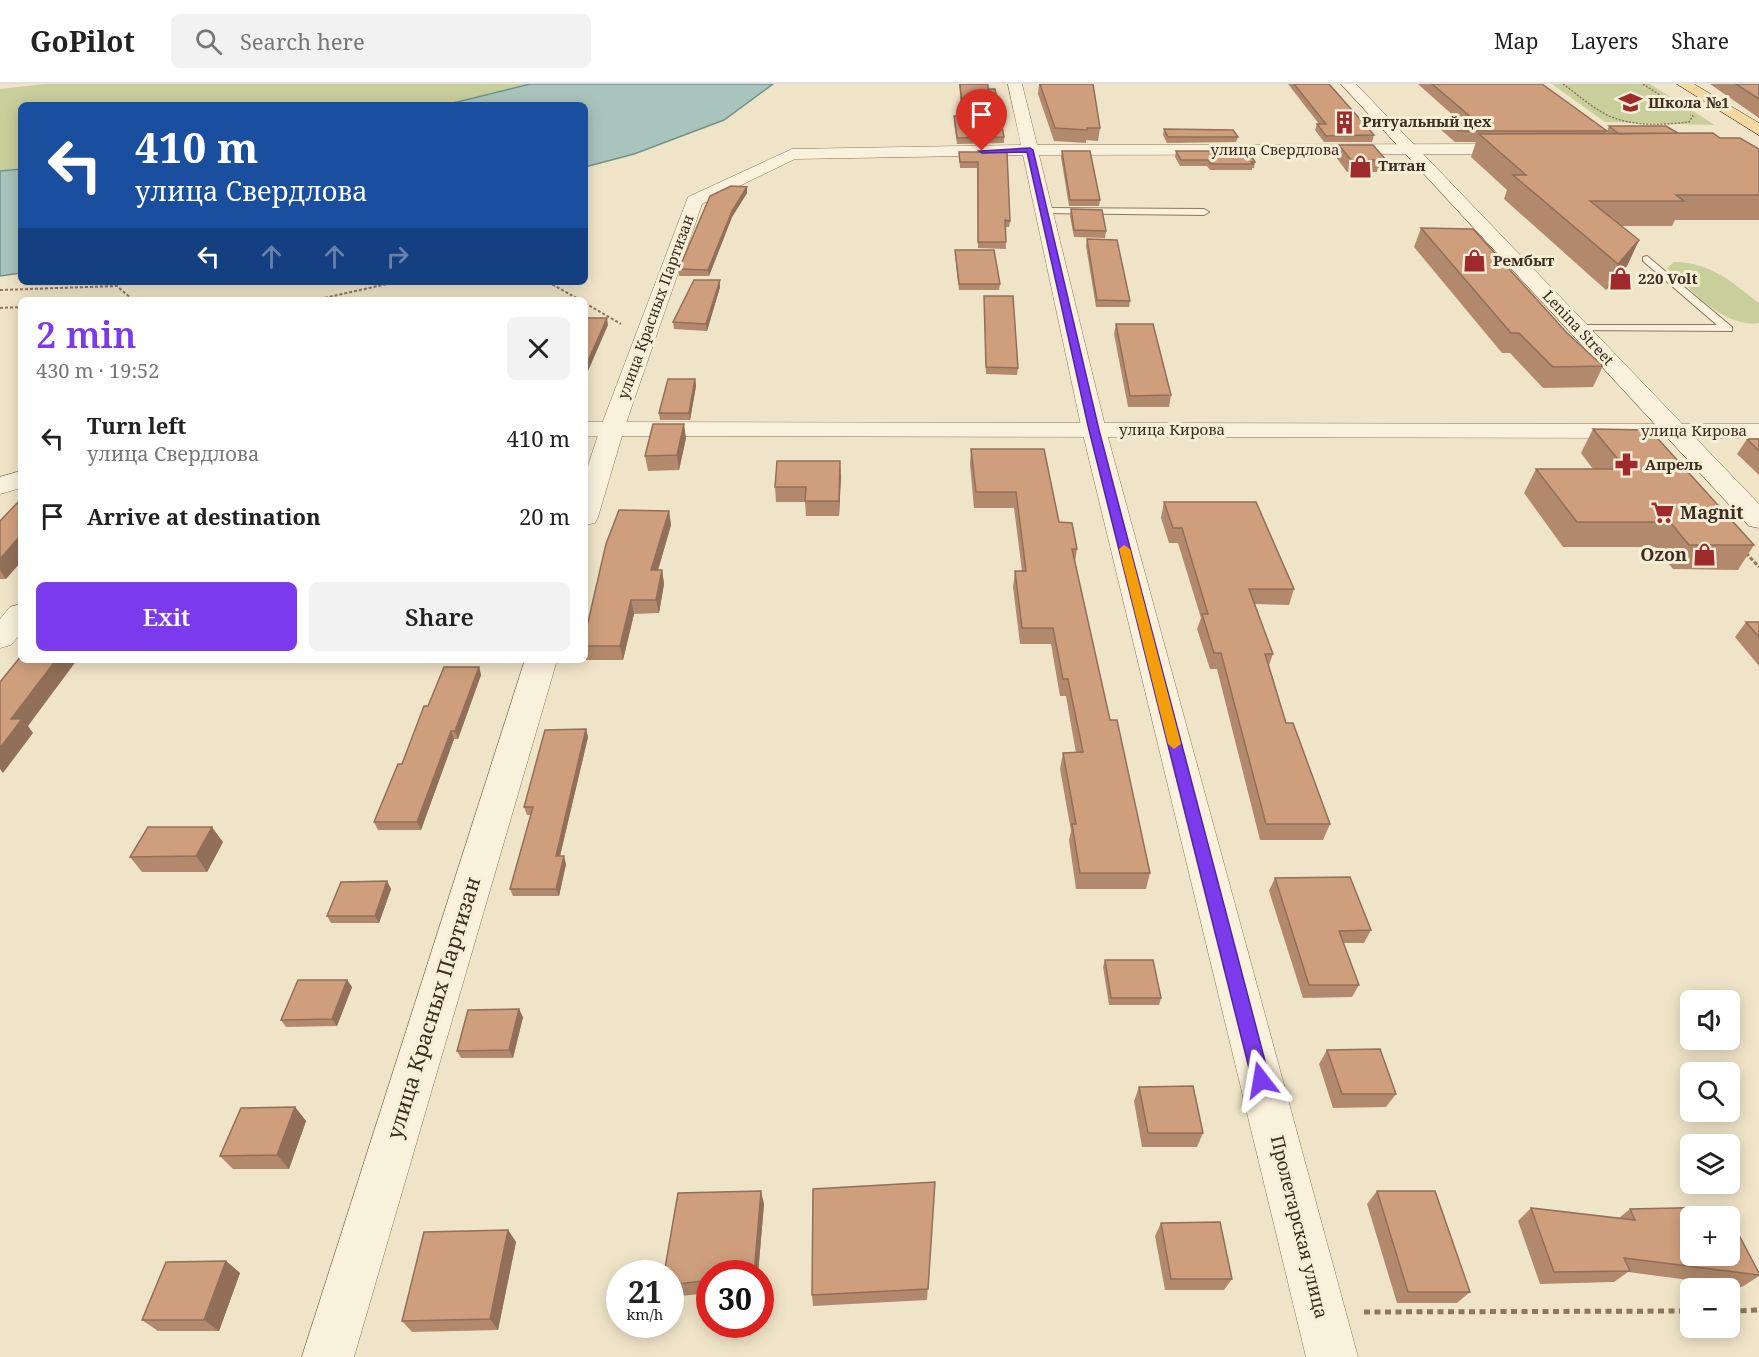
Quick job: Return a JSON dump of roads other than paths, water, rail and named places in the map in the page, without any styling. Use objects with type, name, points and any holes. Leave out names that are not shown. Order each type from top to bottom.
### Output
[{"type":"main road","points":[[1684,84],[1759,130]]},
{"type":"street","name":"Пролетарская улица","points":[[1015,84],[1094,430],[1332,1357]]},
{"type":"street","name":"Lenina Street","points":[[1348,84],[1759,520]]},
{"type":"street","name":"улица Свердлова","points":[[792,154],[1030,150],[1529,149]]},
{"type":"street","name":"улица Красных Партизан","points":[[588,507],[612,429],[693,201],[792,154]]},
{"type":"street","name":"улица Кирова","points":[[588,429],[1759,431]]},
{"type":"street","points":[[0,486],[18,480]]},
{"type":"street","points":[[0,638],[18,617]]},
{"type":"street","name":"улица Красных Партизан","points":[[328,1357],[540,663]]},
{"type":"lane","points":[[1044,211],[1204,212]]},
{"type":"lane","points":[[1578,328],[1728,329],[1647,259]]},
{"type":"water","points":[[530,84],[773,84],[724,120],[634,154],[588,166],[588,102],[457,102]]},
{"type":"water","points":[[18,169],[18,273],[0,276],[0,171]]},
{"type":"place","name":"Школа №1","points":[[1630,103]]},
{"type":"place","name":"Ритуальный цех","points":[[1344,122]]},
{"type":"place","name":"Титан","points":[[1360,166]]},
{"type":"place","name":"Рембыт","points":[[1475,261]]},
{"type":"place","name":"220 Volt","points":[[1620,279]]},
{"type":"place","name":"Апрель","points":[[1627,465]]},
{"type":"place","name":"Magnit","points":[[1662,513]]},
{"type":"place","name":"Ozon","points":[[1705,555]]}]
